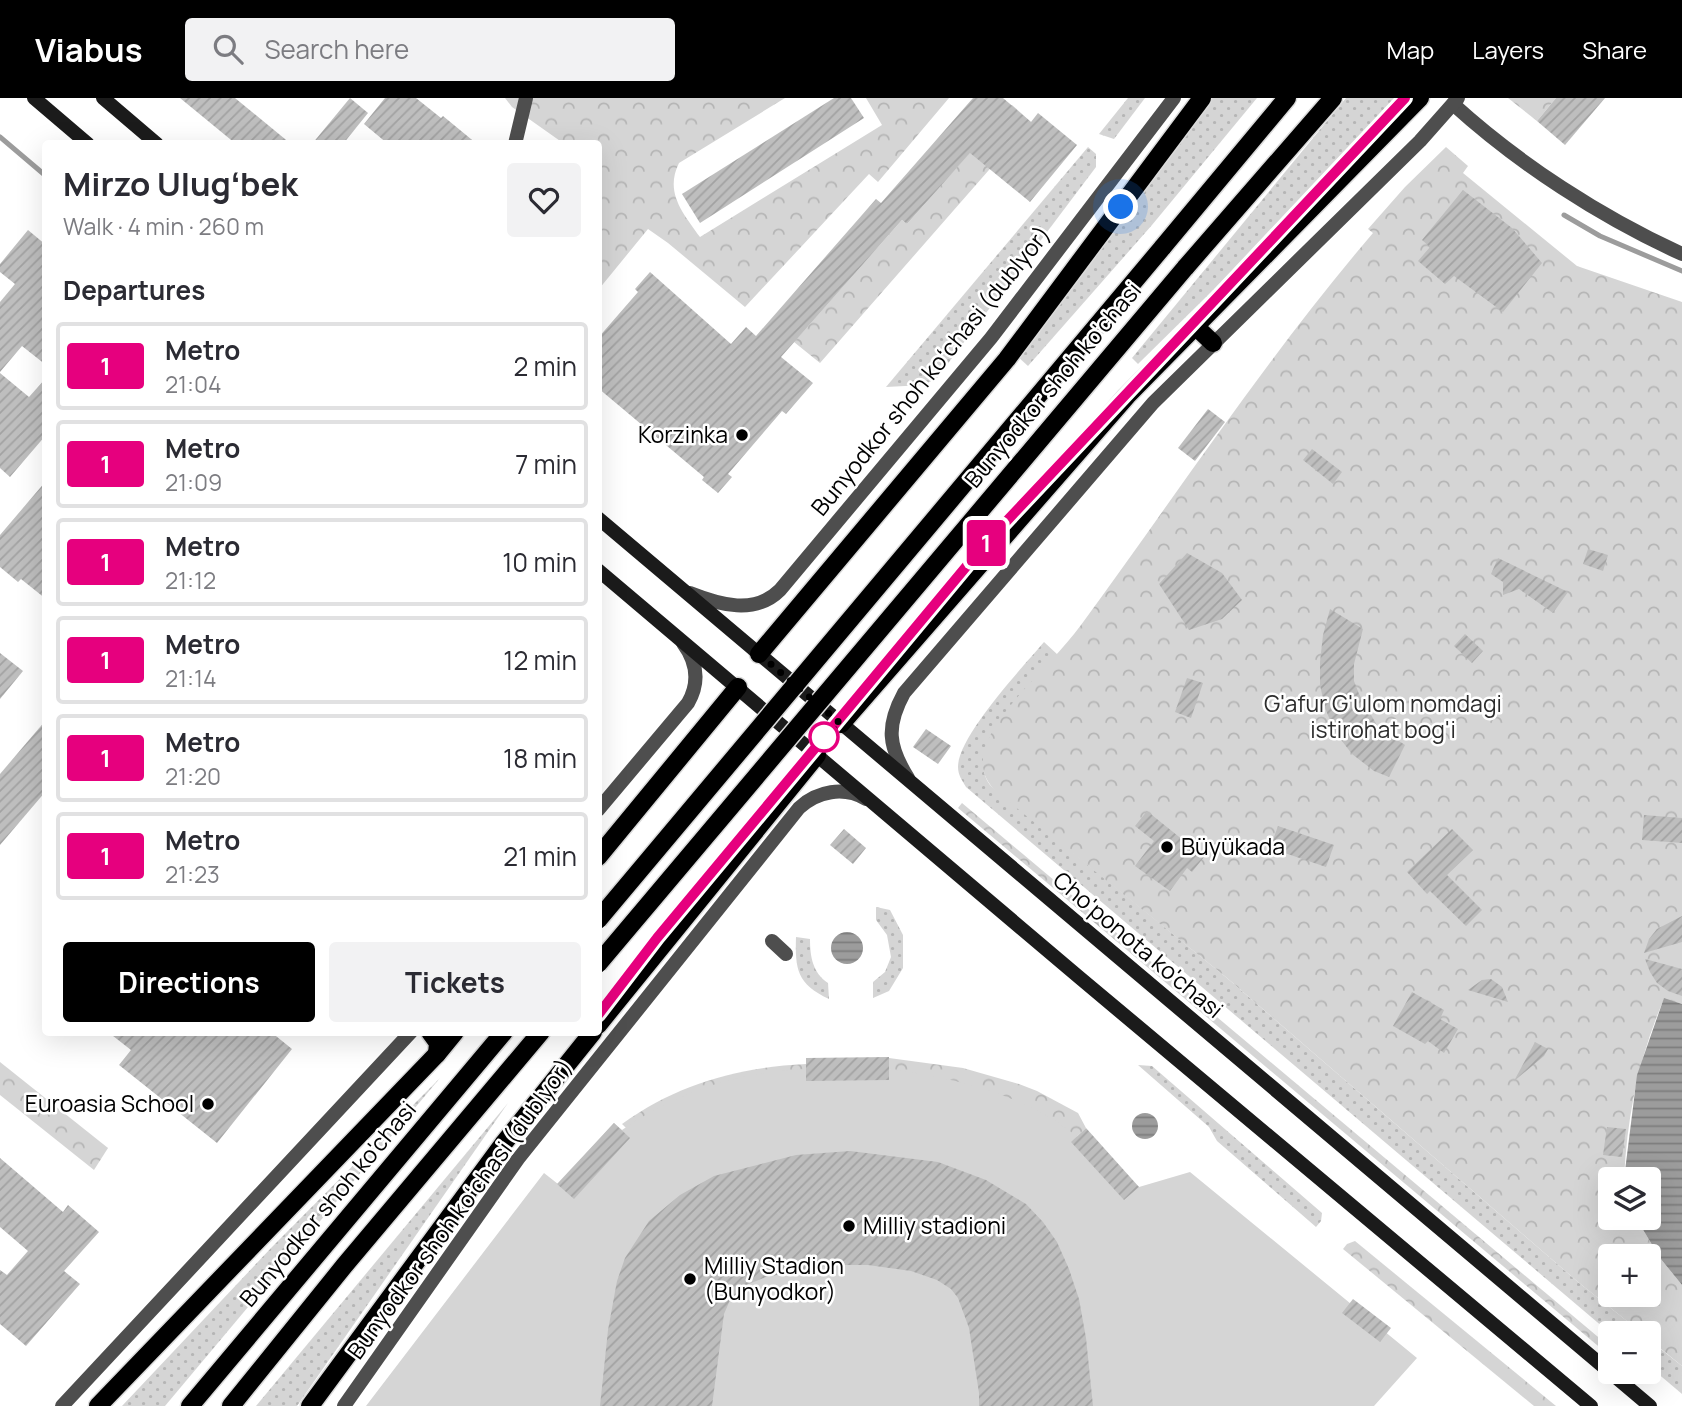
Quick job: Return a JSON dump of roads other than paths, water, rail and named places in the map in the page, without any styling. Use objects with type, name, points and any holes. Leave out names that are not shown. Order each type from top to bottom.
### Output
[{"type":"main road","points":[[34,98],[83,140]]},
{"type":"main road","points":[[103,98],[152,140]]},
{"type":"main road","points":[[759,654],[1007,359],[1202,98]]},
{"type":"main road","name":"Bunyodkor shoh ko'chasi","points":[[602,915],[1287,98]]},
{"type":"main road","name":"Bunyodkor shoh ko'chasi","points":[[602,959],[1185,268],[1333,98]]},
{"type":"main road","points":[[841,724],[1127,396],[1420,98]]},
{"type":"main road","points":[[1196,327],[1213,343]]},
{"type":"main road","name":"Cho'ponota ko'chasi","points":[[602,520],[1650,1406]]},
{"type":"main road","points":[[602,573],[1591,1406]]},
{"type":"main road","points":[[602,852],[738,687]]},
{"type":"main road","points":[[602,1021],[817,755]]},
{"type":"main road","points":[[433,1036],[438,1043],[437,1054]]},
{"type":"main road","points":[[98,1406],[452,1036]]},
{"type":"main road","name":"Bunyodkor shoh ko'chasi","points":[[190,1406],[501,1036]]},
{"type":"main road","points":[[231,1406],[344,1266],[538,1036]]},
{"type":"main road","points":[[310,1406],[503,1144],[590,1036]]},
{"type":"street","points":[[516,140],[526,98]]},
{"type":"street","name":"Bunyodkor shoh koʻchasi (dublyor)","points":[[686,592],[713,602],[742,607],[760,603],[780,590],[991,338],[1174,98]]},
{"type":"street","points":[[918,789],[900,765],[891,741],[892,718],[904,692],[1145,412],[1420,141],[1455,101],[1470,121],[1552,180],[1634,231],[1682,254]]},
{"type":"street","points":[[602,805],[688,703],[695,691],[697,682],[694,662],[678,637]]},
{"type":"street","name":"Bunyodkor shoh koʻchasi (dublyor)","points":[[344,1406],[518,1159],[799,808],[812,798],[832,792],[852,793],[874,803]]},
{"type":"street","points":[[772,941],[786,954]]},
{"type":"street","points":[[62,1406],[407,1036]]},
{"type":"waterway","points":[[0,137],[42,173]]},
{"type":"waterway","points":[[1564,215],[1600,236],[1682,271]]},
{"type":"metro line","name":"1","points":[[602,1010],[657,938],[985,544],[1405,98]]},
{"type":"place","name":"Korzinka","points":[[742,435]]},
{"type":"place","name":"Büyükada","points":[[1167,847]]},
{"type":"place","name":"Euroasia School","points":[[208,1104]]},
{"type":"place","name":"Milliy stadioni","points":[[849,1226]]},
{"type":"place","name":"Milliy Stadion (Bunyodkor)","points":[[690,1279]]},
{"type":"park label","name":"G'afur G'ulom nomdagi istirohat bog'i","points":[[1383,717]]}]
